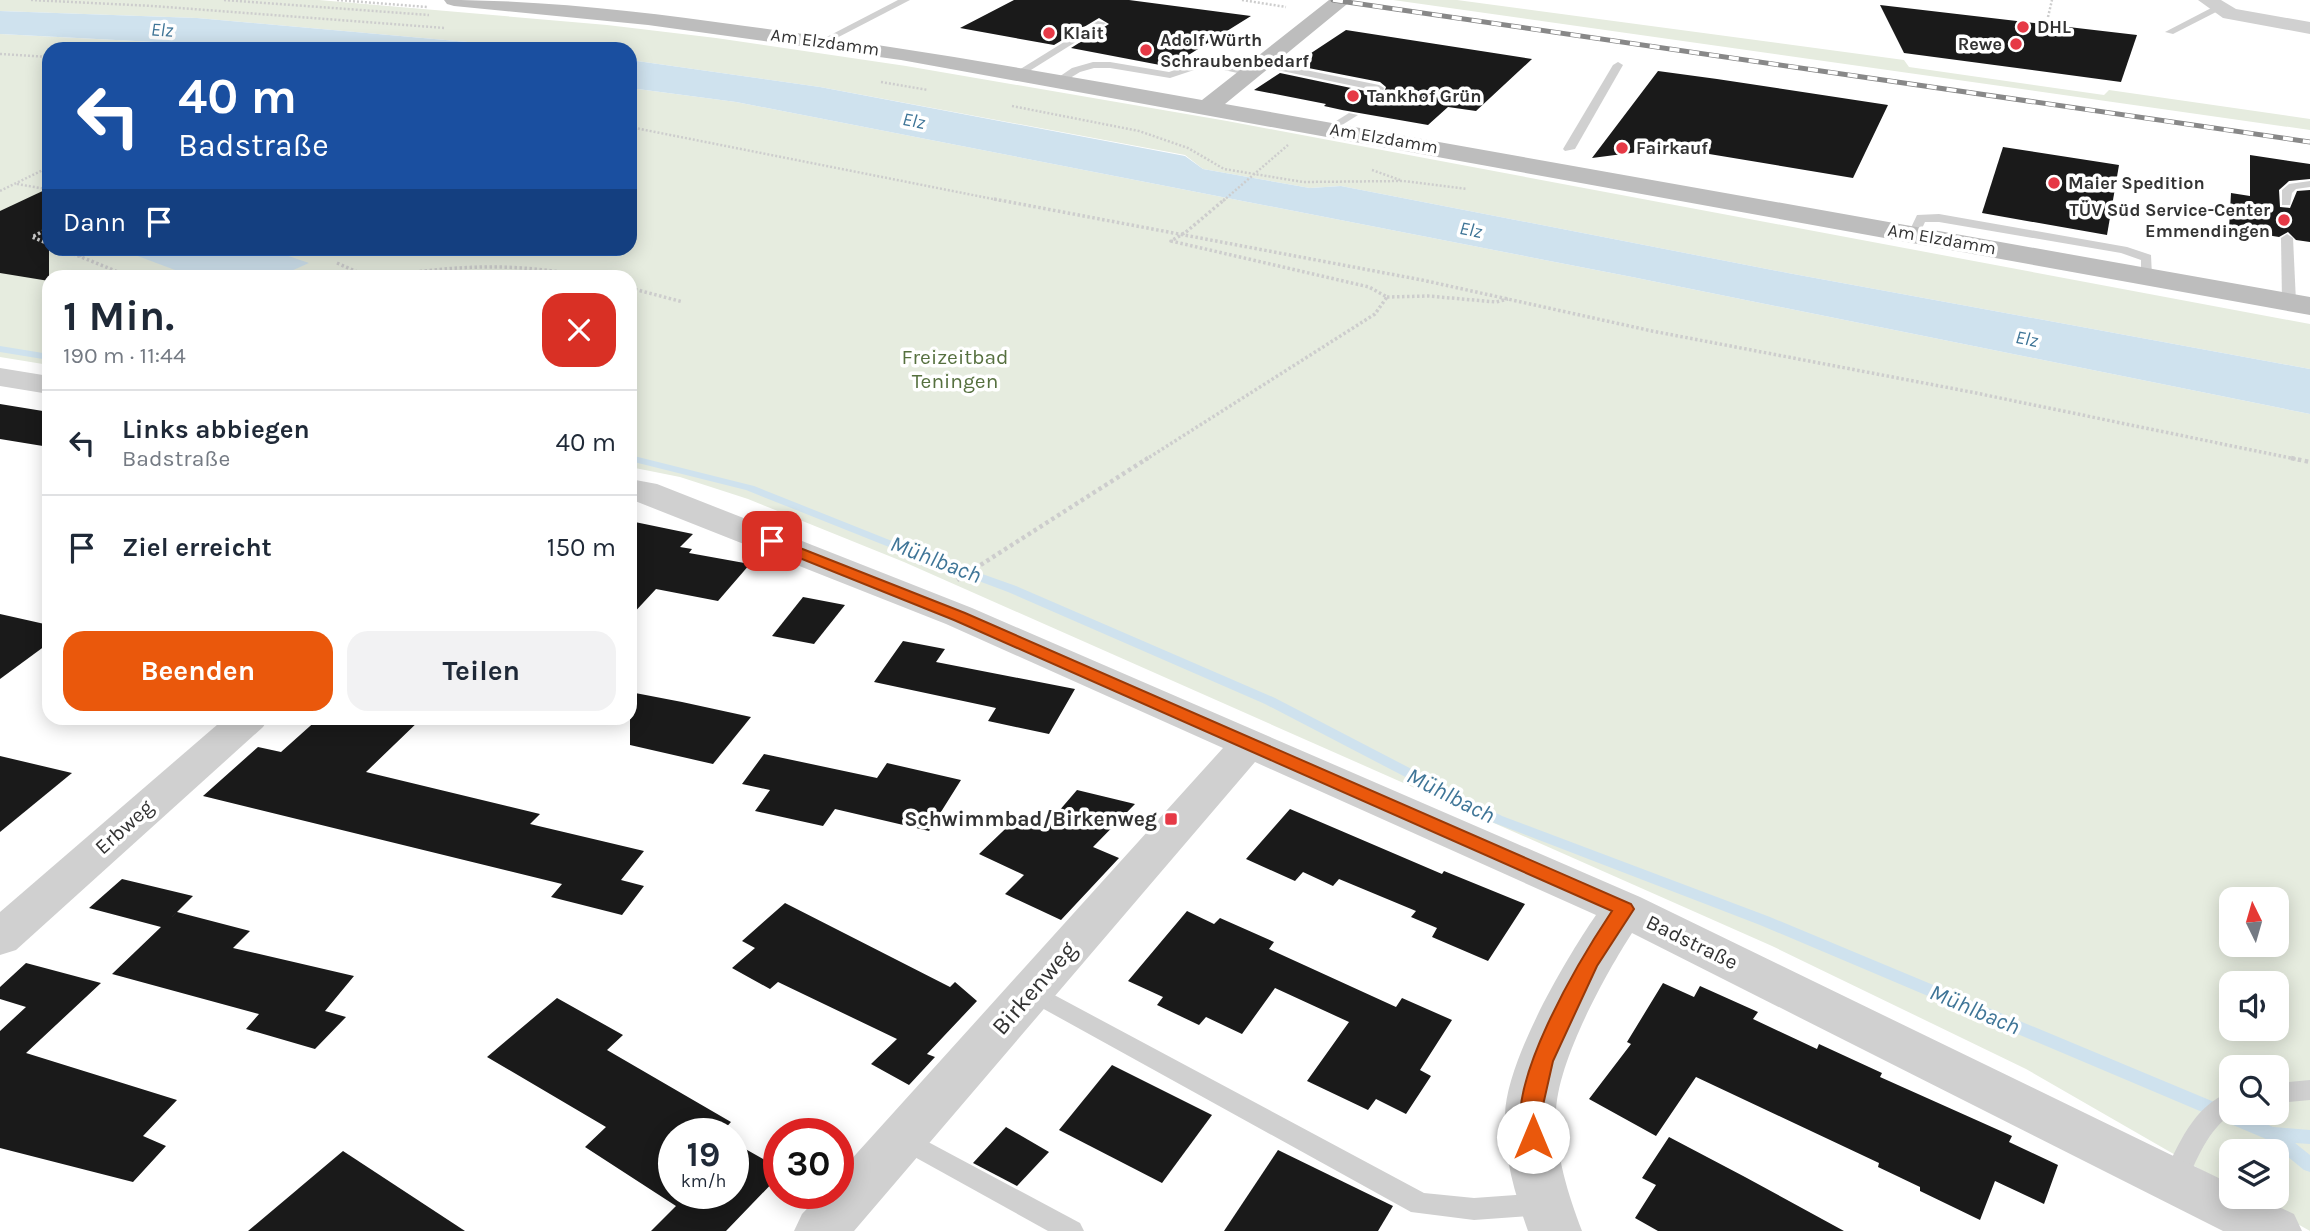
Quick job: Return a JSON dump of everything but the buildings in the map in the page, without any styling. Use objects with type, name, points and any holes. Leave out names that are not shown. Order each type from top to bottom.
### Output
[{"type":"street","name":"Am Elzdamm","points":[[453,0],[648,19],[824,41],[1019,73],[2299,304]]},
{"type":"street","points":[[1206,108],[1342,0]]},
{"type":"street","points":[[2213,4],[2230,13],[2310,28]]},
{"type":"street","points":[[0,377],[42,384]]},
{"type":"street","name":"Badstraße","points":[[637,491],[658,496],[925,602],[1248,745],[1429,821],[1624,909],[2182,1164],[2276,1231]]},
{"type":"street","name":"Erbweg","points":[[0,937],[241,725]]},
{"type":"street","name":"Birkenweg","points":[[821,1231],[1248,745]]},
{"type":"street","points":[[1550,1217],[1538,1183],[1530,1114],[1542,1061],[1588,963],[1624,909]]},
{"type":"lane","points":[[824,41],[905,0]]},
{"type":"lane","points":[[2170,32],[2213,4]]},
{"type":"lane","points":[[1019,73],[1101,23]]},
{"type":"lane","points":[[1058,81],[1076,70],[1093,65],[1110,65],[1170,75],[1199,65],[1215,65],[1257,68],[1379,88],[1377,95]]},
{"type":"lane","points":[[1569,149],[1618,65]]},
{"type":"lane","points":[[1330,128],[1353,115]]},
{"type":"lane","points":[[2287,202],[2286,192],[2293,186],[2310,184]]},
{"type":"lane","points":[[2287,238],[2299,304]]},
{"type":"lane","points":[[1030,992],[1420,1204],[1550,1217]]},
{"type":"lane","points":[[2289,1092],[2310,1090]]},
{"type":"lane","points":[[2182,1164],[2219,1113]]},
{"type":"lane","points":[[902,1138],[1071,1231]]},
{"type":"path","points":[[31,0],[153,6],[447,29]]},
{"type":"path","points":[[2048,17],[2052,0]]},
{"type":"path","points":[[0,54],[42,57]]},
{"type":"path","points":[[879,82],[933,91]]},
{"type":"path","points":[[1012,106],[1139,131],[1188,148],[1224,169],[1303,182],[1403,181],[1467,189]]},
{"type":"path","points":[[637,128],[1180,236],[1422,280],[1652,331],[1971,392],[2310,462]]},
{"type":"path","points":[[1288,145],[1186,232],[1171,241],[1369,287],[1387,297],[1428,296],[1496,302],[1509,299]]},
{"type":"path","points":[[0,191],[42,170]]},
{"type":"path","points":[[16,183],[42,188]]},
{"type":"path","points":[[42,232],[32,237],[42,241]]},
{"type":"path","points":[[78,256],[113,270]]},
{"type":"path","points":[[337,263],[353,270]]},
{"type":"path","points":[[428,270],[473,266],[543,270]]},
{"type":"path","points":[[637,290],[683,302]]},
{"type":"path","points":[[960,578],[1375,314],[1387,297]]},
{"type":"green space","points":[[0,0],[319,0],[607,25],[906,66],[1227,121],[2310,324],[2310,369],[1788,273],[1341,186],[1310,188],[1203,169],[1185,155],[820,87],[637,61],[637,42],[469,42],[197,18],[0,11]]},
{"type":"green space","points":[[1393,0],[1457,0],[1904,60],[1909,67],[2104,95],[2109,90],[2310,119],[2310,130]]},
{"type":"green space","name":"Freizeitbad Teningen","points":[[0,34],[154,42],[42,42],[42,256],[637,256],[637,89],[736,102],[1632,277],[2310,414],[2310,1231],[2271,1209],[2289,1209],[2289,1139],[2219,1139],[2219,1180],[2026,1069],[1772,946],[904,562],[748,499],[680,477],[637,468],[637,270],[42,270],[42,364],[0,357]]},
{"type":"water","name":"Elz","points":[[0,11],[197,18],[469,42],[154,42],[0,34]]},
{"type":"water","name":"Elz","points":[[637,61],[820,87],[1185,156],[1203,169],[1310,188],[1341,186],[1788,273],[2310,369],[2310,414],[1632,277],[736,102],[637,89]]},
{"type":"water","points":[[138,256],[288,256],[309,263],[293,270],[175,270]]},
{"type":"waterway","name":"Mühlbach","points":[[0,349],[42,356]]},
{"type":"waterway","name":"Mühlbach","points":[[637,460],[750,488],[1012,589],[1270,701],[1497,819],[1765,921],[2272,1134],[2310,1165]]},
{"type":"waterway","points":[[2273,1134],[2310,1137]]},
{"type":"railway","points":[[1333,0],[2310,142]]},
{"type":"place","name":"DHL","points":[[2023,27]]},
{"type":"place","name":"Klait","points":[[1049,33]]},
{"type":"place","name":"Rewe","points":[[2016,44]]},
{"type":"place","name":"Adolf Würth Schraubenbedarf","points":[[1146,50]]},
{"type":"place","name":"Tankhof Grün","points":[[1353,96]]},
{"type":"place","name":"Fairkauf","points":[[1622,148]]},
{"type":"place","name":"Maier Spedition","points":[[2054,183]]},
{"type":"place","name":"TÜV Süd Service-Center Emmendingen","points":[[2284,220]]},
{"type":"place","name":"Schwimmbad/Birkenweg","points":[[1171,819]]},
{"type":"route","points":[[772,541],[959,616],[1624,909],[1588,963],[1542,1061],[1530,1114],[1533,1137]]}]
